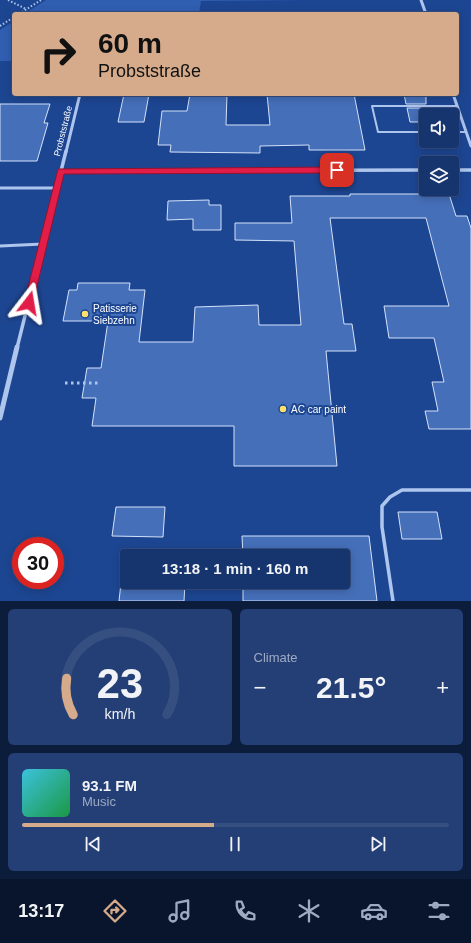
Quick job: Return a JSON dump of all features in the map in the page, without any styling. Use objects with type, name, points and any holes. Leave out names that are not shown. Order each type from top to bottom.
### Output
[{"type":"street","points":[[421,0],[425,12]]},
{"type":"street","name":"Probststraße","points":[[0,418],[80,96]]},
{"type":"street","points":[[454,96],[471,146]]},
{"type":"street","name":"Probststraße","points":[[61,171],[419,170]]},
{"type":"street","points":[[459,170],[471,170]]},
{"type":"lane","points":[[419,132],[378,132],[372,106],[457,106]]},
{"type":"lane","points":[[459,132],[466,132]]},
{"type":"lane","points":[[0,188],[57,188]]},
{"type":"lane","points":[[0,246],[43,244]]},
{"type":"lane","points":[[393,601],[382,527],[382,506],[390,497],[402,490],[471,490]]},
{"type":"path","points":[[8,0],[26,10]]},
{"type":"path","points":[[22,12],[41,0]]},
{"type":"path","points":[[0,26],[12,19]]},
{"type":"path","points":[[65,383],[99,383]]},
{"type":"shaded area","points":[[46,0],[309,0],[201,1],[199,12],[27,12]]},
{"type":"shaded area","points":[[12,22],[12,61],[0,61],[0,30]]},
{"type":"building","points":[[124,96],[149,96],[144,122],[118,122]]},
{"type":"building","points":[[190,96],[227,96],[226,125],[270,125],[267,96],[354,96],[365,150],[309,150],[309,145],[260,146],[260,153],[170,152],[171,145],[158,145],[162,111],[187,111]]},
{"type":"building","points":[[404,96],[426,96],[426,104],[406,104]]},
{"type":"building","points":[[0,104],[50,104],[44,123],[48,123],[37,161],[0,161]]},
{"type":"building","points":[[407,108],[419,108],[419,122],[410,122]]},
{"type":"building","points":[[350,194],[419,194],[419,196],[450,196],[456,216],[467,216],[471,228],[471,429],[429,429],[425,411],[438,411],[432,382],[444,382],[434,338],[389,338],[384,306],[449,306],[426,218],[330,218],[344,324],[352,324],[356,351],[326,351],[337,466],[234,466],[234,426],[92,426],[96,398],[82,398],[87,368],[101,368],[108,321],[63,321],[69,290],[77,290],[78,283],[130,283],[129,290],[145,290],[139,342],[193,342],[195,307],[258,305],[259,325],[301,325],[294,241],[235,240],[235,223],[292,223],[290,196],[350,196]]},
{"type":"building","points":[[209,200],[209,205],[221,205],[221,230],[193,230],[193,219],[167,220],[168,201]]},
{"type":"building","points":[[116,507],[165,507],[163,537],[112,536]]},
{"type":"building","points":[[398,512],[437,512],[442,539],[402,539]]},
{"type":"building","points":[[242,536],[369,536],[377,601],[243,601],[243,589],[350,589],[350,549],[243,549]]},
{"type":"building","points":[[120,589],[185,589],[184,601],[119,601]]},
{"type":"place","name":"Patisserie Siebzehn","points":[[85,314]]},
{"type":"place","name":"AC car paint","points":[[283,409]]},
{"type":"route","points":[[29,303],[61,171],[337,170]]}]
